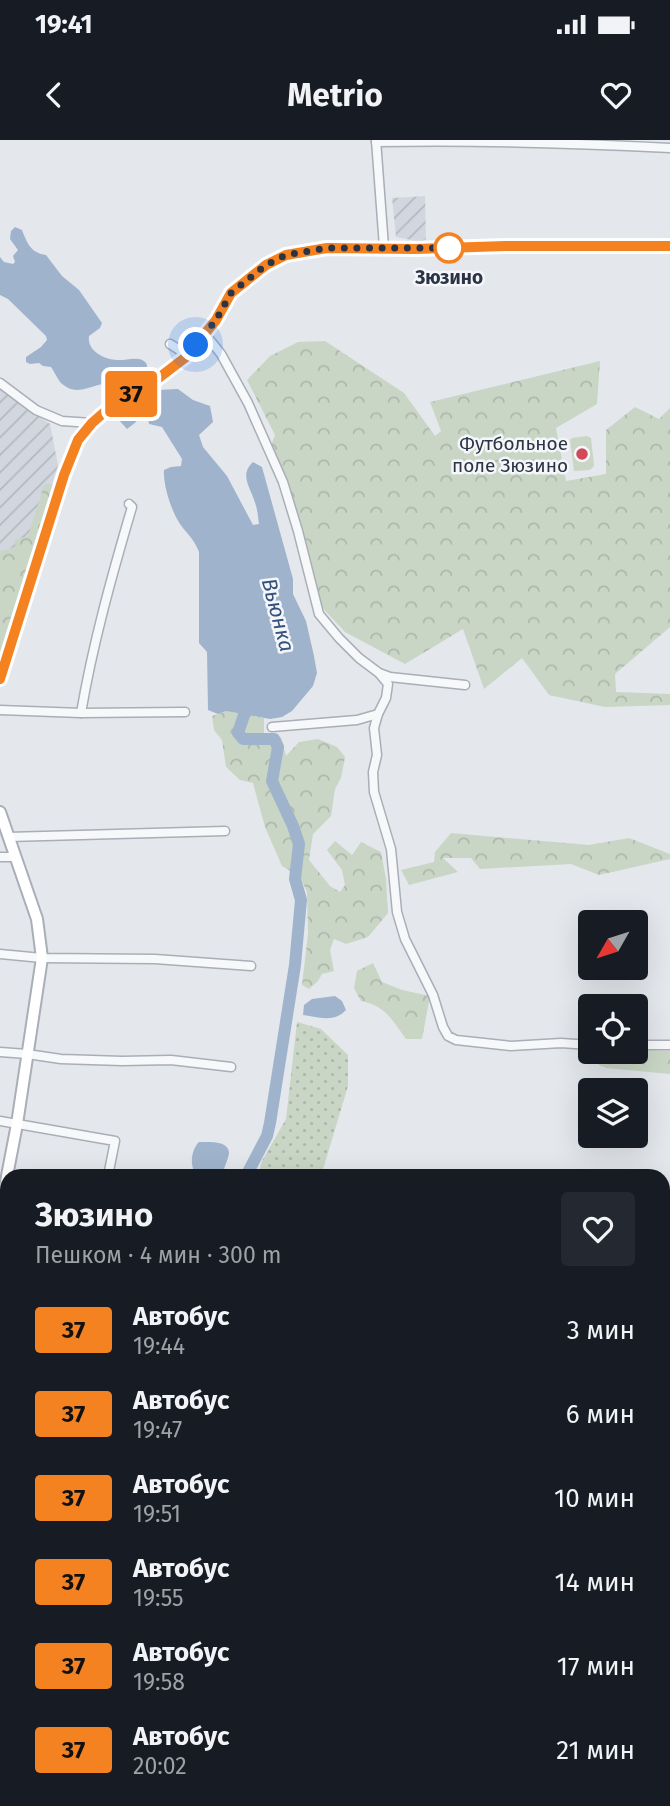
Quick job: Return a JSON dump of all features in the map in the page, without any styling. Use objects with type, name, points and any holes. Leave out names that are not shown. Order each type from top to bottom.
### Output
[{"type":"street","points":[[384,247],[376,141],[601,142],[670,148]]},
{"type":"street","points":[[0,679],[70,457],[78,440],[108,409],[156,380],[186,357],[216,320],[231,293],[266,265],[286,255],[327,248],[670,246]]},
{"type":"street","points":[[205,334],[221,354],[248,403],[283,481],[319,614],[359,659],[379,673],[390,677],[466,685]]},
{"type":"street","points":[[170,344],[186,357]]},
{"type":"street","points":[[0,383],[36,410],[62,421],[92,423]]},
{"type":"street","points":[[81,713],[90,662],[132,507],[129,503]]},
{"type":"street","points":[[379,673],[388,684],[386,698],[374,728],[377,755],[373,772],[374,792],[391,849],[397,912],[405,939],[433,995],[443,1027],[448,1036],[456,1040],[512,1046],[578,1044]]},
{"type":"street","points":[[0,710],[81,713],[185,712]]},
{"type":"street","points":[[272,727],[357,720],[378,714]]},
{"type":"street","points":[[0,811],[37,919],[42,958],[8,1169]]},
{"type":"street","points":[[8,837],[225,831]]},
{"type":"street","points":[[0,857],[15,857]]},
{"type":"street","points":[[0,954],[42,958],[155,958],[251,965]]},
{"type":"street","points":[[648,1045],[670,1045]]},
{"type":"street","points":[[0,1052],[61,1059],[171,1060],[231,1067]]},
{"type":"street","points":[[0,1121],[115,1141],[109,1169]]},
{"type":"shaded area","points":[[425,196],[426,239],[422,242],[396,237],[392,198]]},
{"type":"shaded area","points":[[0,389],[50,424],[58,465],[18,602],[0,604]]},
{"type":"green space","points":[[325,341],[404,393],[435,436],[441,431],[430,402],[600,361],[597,404],[556,428],[566,481],[606,474],[606,430],[635,407],[659,419],[670,408],[670,627],[615,674],[616,692],[670,694],[670,705],[605,707],[549,695],[522,658],[484,689],[463,629],[405,664],[345,632],[316,601],[269,451],[275,435],[247,380],[270,356],[298,342]]},
{"type":"green space","name":"Футбольное поле Зюзино","points":[[587,436],[591,438],[594,466],[590,470],[574,471],[570,440]]},
{"type":"green space","points":[[49,484],[57,489],[0,658],[0,551],[16,547],[14,540],[28,536],[44,485]]},
{"type":"green space","points":[[226,711],[264,718],[264,734],[281,737],[286,756],[299,742],[318,739],[337,747],[345,757],[341,778],[335,789],[331,816],[313,834],[309,860],[330,886],[340,892],[345,885],[342,870],[327,850],[335,841],[352,855],[361,842],[381,852],[388,913],[368,937],[346,944],[334,939],[330,950],[334,971],[322,974],[309,989],[302,985],[308,934],[307,892],[300,877],[282,866],[265,827],[253,783],[240,780],[226,767],[222,740],[214,730],[212,716]]},
{"type":"green space","points":[[451,833],[589,845],[629,838],[670,854],[670,859],[599,875],[571,864],[480,869],[471,858],[443,858],[458,872],[409,885],[401,870],[434,862],[435,852]]},
{"type":"green space","points":[[373,963],[382,982],[430,996],[422,1039],[406,1039],[383,1010],[361,1001],[354,988],[357,971]]},
{"type":"green space","points":[[297,1022],[321,1029],[348,1055],[348,1086],[323,1169],[260,1169],[286,1119]]},
{"type":"green space","points":[[648,1050],[670,1051],[670,1074],[599,1065],[648,1064]]},
{"type":"water","points":[[15,227],[22,230],[33,250],[46,255],[62,276],[79,290],[102,323],[100,328],[89,336],[94,350],[112,359],[143,361],[147,368],[143,378],[131,385],[105,384],[74,390],[60,382],[51,367],[26,362],[26,357],[47,340],[8,299],[0,295],[0,257],[4,262],[15,262],[13,256],[18,250],[10,239],[11,231]]},
{"type":"water","points":[[178,389],[193,400],[210,406],[213,422],[199,435],[203,447],[227,476],[253,525],[259,524],[257,508],[246,478],[253,462],[262,467],[293,579],[293,594],[306,621],[317,673],[313,686],[292,711],[282,717],[270,719],[226,711],[218,714],[208,710],[207,652],[199,643],[199,552],[174,514],[164,476],[164,470],[181,466],[182,459],[162,427],[149,424],[143,409],[136,422],[127,429],[118,419],[133,410],[137,402],[157,390]]},
{"type":"water","points":[[335,996],[342,1001],[346,1010],[336,1017],[303,1015],[304,1005],[312,999]]},
{"type":"water","points":[[199,1142],[226,1146],[229,1153],[224,1169],[194,1169],[194,1149]]},
{"type":"waterway","name":"Вьюнка","points":[[250,1169],[267,1136],[270,1123],[295,965],[301,900],[295,879],[299,844],[272,781],[278,747],[274,739],[243,739],[238,733],[244,715],[253,703]]},
{"type":"bus line","name":"37","points":[[0,679],[64,475],[78,440],[108,409],[156,380],[186,357],[216,320],[231,293],[266,265],[286,255],[327,248],[670,246]]},
{"type":"place","name":"Зюзино","points":[[449,248]]},
{"type":"place","name":"Футбольное поле Зюзино","points":[[582,454]]},
{"type":"route","points":[[196,345],[216,320],[231,293],[266,265],[286,255],[327,248],[384,247],[458,248],[449,248]]}]
